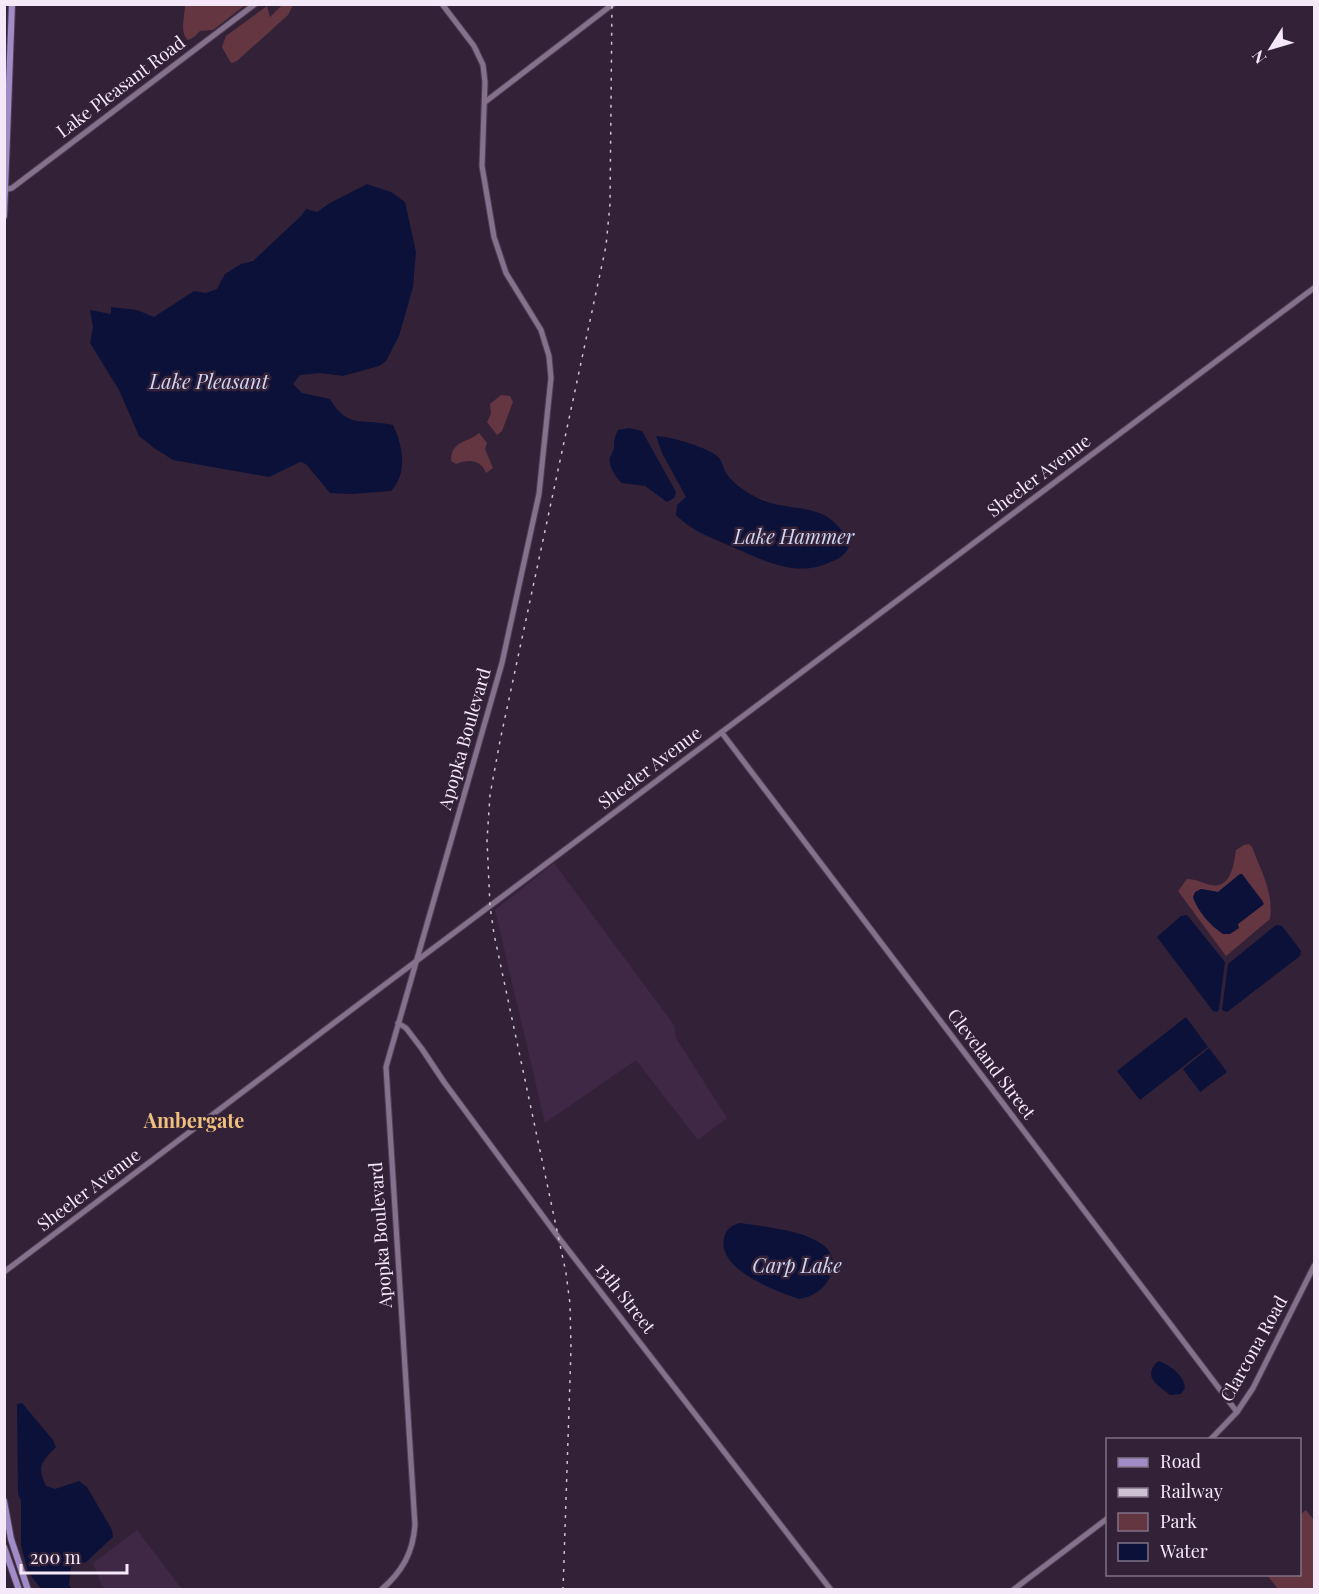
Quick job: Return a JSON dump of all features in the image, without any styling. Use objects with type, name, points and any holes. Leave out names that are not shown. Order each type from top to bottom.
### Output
[{"type":"main road","points":[[4,216],[7,83],[12,4]]},
{"type":"main road","points":[[4,1501],[11,1539],[28,1590]]},
{"type":"main road","points":[[4,1547],[19,1590]]},
{"type":"street","name":"Lake Pleasant Road","points":[[5,190],[12,188],[255,4]]},
{"type":"street","name":"Apopka Boulevard","points":[[381,1590],[399,1572],[411,1551],[415,1525],[386,1085],[388,1059],[502,663],[539,494],[551,386],[550,361],[543,336],[506,273],[494,237],[482,165],[485,78],[480,57],[442,4]]},
{"type":"street","points":[[485,102],[613,4]]},
{"type":"street","name":"Sheeler Avenue","points":[[4,1272],[1314,288]]},
{"type":"street","name":"Cleveland Street","points":[[722,733],[1236,1412]]},
{"type":"street","name":"13th Street","points":[[398,1023],[406,1028],[559,1238],[831,1590]]},
{"type":"street","name":"Clarcona Road","points":[[1212,1438],[1236,1412],[1253,1388],[1314,1266]]},
{"type":"street","points":[[1013,1590],[1106,1519]]},
{"type":"shaded area","points":[[554,863],[674,1025],[676,1038],[727,1118],[698,1140],[636,1060],[545,1123],[495,910]]},
{"type":"shaded area","points":[[137,1530],[182,1589],[107,1590],[102,1586],[93,1563]]},
{"type":"green space","points":[[185,5],[245,5],[213,30],[200,31],[188,40],[183,29]]},
{"type":"green space","points":[[282,5],[293,5],[288,15],[237,61],[231,63],[222,47],[226,36],[267,6],[270,17]]},
{"type":"green space","points":[[501,395],[510,396],[513,402],[502,431],[497,435],[487,422],[491,414],[490,404]]},
{"type":"green space","points":[[479,433],[487,443],[485,449],[493,468],[486,473],[481,465],[474,461],[456,464],[451,461],[457,446]]},
{"type":"green space","points":[[1249,844],[1252,847],[1266,882],[1271,909],[1270,919],[1226,956],[1178,891],[1187,879],[1211,885],[1223,883],[1230,874],[1236,850]],"holes":[[[1242,874],[1263,901],[1263,905],[1238,924],[1200,911],[1193,898],[1201,889],[1218,892]]]},
{"type":"green space","points":[[1306,1510],[1314,1520],[1314,1589],[1278,1589],[1268,1576],[1301,1576],[1301,1514]]},
{"type":"water","name":"Lake Pleasant","points":[[367,184],[391,192],[405,202],[416,252],[413,287],[399,336],[386,361],[379,366],[343,376],[320,373],[300,375],[293,384],[302,393],[330,399],[343,415],[350,419],[393,425],[401,450],[402,468],[391,491],[330,493],[306,464],[300,462],[269,477],[173,460],[139,436],[119,390],[90,343],[93,327],[90,310],[111,314],[111,307],[137,310],[154,317],[194,291],[206,293],[217,289],[225,274],[241,264],[253,261],[306,209],[317,212]]},
{"type":"water","points":[[629,428],[642,431],[676,492],[674,498],[667,502],[645,486],[622,483],[615,475],[611,468],[610,457],[615,437],[618,430]]},
{"type":"water","name":"Lake Hammer","points":[[656,436],[690,443],[715,455],[720,459],[730,479],[766,502],[806,509],[829,518],[840,528],[850,544],[847,550],[837,559],[818,567],[791,568],[766,561],[694,529],[676,515],[677,505],[686,497],[662,453]]},
{"type":"water","points":[[1240,874],[1264,904],[1238,924],[1239,928],[1230,934],[1223,934],[1205,918],[1193,897],[1195,892],[1201,889],[1218,892]]},
{"type":"water","points":[[1187,915],[1225,962],[1217,1012],[1213,1011],[1157,937],[1181,916]]},
{"type":"water","points":[[1276,925],[1282,926],[1301,951],[1300,956],[1227,1012],[1222,1010],[1228,964]]},
{"type":"water","points":[[1186,1017],[1208,1047],[1140,1100],[1117,1071]]},
{"type":"water","points":[[1209,1048],[1227,1072],[1200,1092],[1183,1069]]},
{"type":"water","name":"Carp Lake","points":[[740,1223],[804,1235],[819,1242],[829,1251],[833,1263],[829,1279],[816,1293],[799,1299],[750,1278],[730,1260],[724,1249],[726,1232],[732,1226]]},
{"type":"water","points":[[1158,1361],[1180,1375],[1185,1388],[1181,1394],[1170,1395],[1153,1380],[1151,1372]]},
{"type":"water","points":[[22,1403],[53,1440],[56,1447],[42,1464],[41,1473],[46,1486],[55,1489],[79,1481],[87,1487],[112,1530],[113,1537],[86,1562],[71,1567],[69,1585],[72,1589],[41,1589],[28,1572],[21,1545],[21,1500],[18,1494],[17,1404]]},
{"type":"railway","points":[[563,1590],[571,1349],[570,1304],[566,1273],[494,934],[490,906],[487,840],[490,795],[500,741],[606,246],[610,204],[612,4]]},
{"type":"district","name":"Ambergate","points":[[194,1121]]}]
